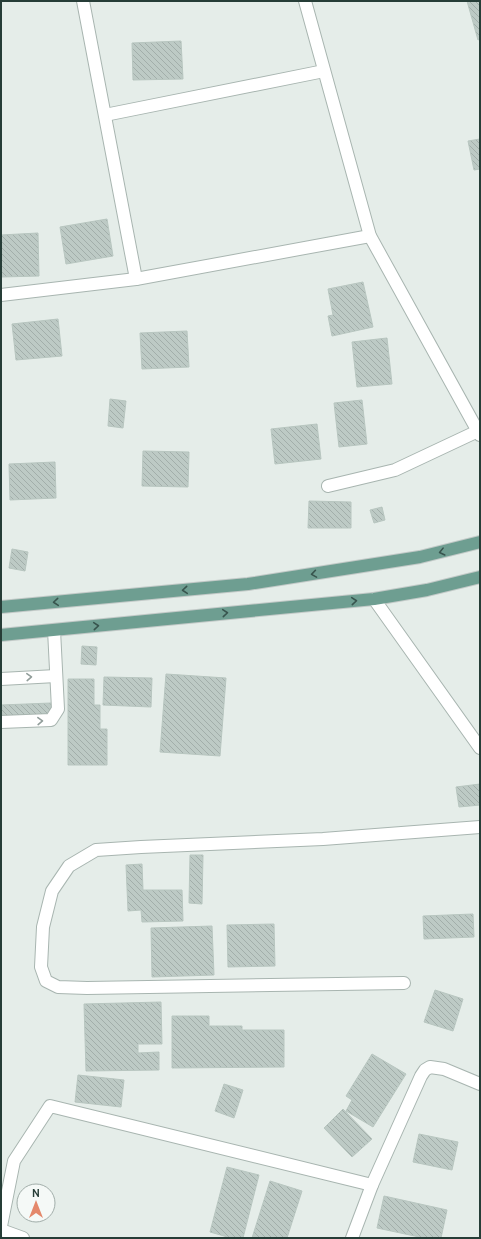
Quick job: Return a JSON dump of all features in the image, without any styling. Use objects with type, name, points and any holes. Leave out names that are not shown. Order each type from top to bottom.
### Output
[{"type":"main road","points":[[1,607],[248,584],[420,557],[480,542]]},
{"type":"main road","points":[[1,635],[374,599],[427,590],[480,577]]},
{"type":"street","points":[[83,1],[136,279]]},
{"type":"street","points":[[305,1],[370,236],[479,433],[395,470],[328,486]]},
{"type":"street","points":[[105,115],[324,71]]},
{"type":"street","points":[[1,295],[136,279],[370,236]]},
{"type":"street","points":[[374,599],[480,748]]},
{"type":"street","points":[[1,722],[51,720],[58,709],[54,630]]},
{"type":"street","points":[[1,679],[56,676]]},
{"type":"street","points":[[404,984],[87,988],[58,987],[46,981],[41,967],[43,927],[52,891],[69,866],[96,850],[323,839],[480,827]]},
{"type":"street","points":[[352,1238],[372,1185],[425,1070],[430,1066],[444,1069],[480,1084]]},
{"type":"street","points":[[1,1226],[14,1161],[50,1106],[372,1185]]},
{"type":"street","points":[[1,1230],[23,1238]]},
{"type":"building","points":[[467,1],[480,1],[480,39],[478,40]]},
{"type":"building","points":[[181,41],[183,79],[133,80],[132,43]]},
{"type":"building","points":[[480,139],[480,169],[474,170],[468,141]]},
{"type":"building","points":[[107,219],[113,256],[66,264],[60,227]]},
{"type":"building","points":[[38,233],[39,276],[1,277],[1,235]]},
{"type":"building","points":[[363,282],[373,327],[332,336],[328,316],[333,315],[328,289]]},
{"type":"building","points":[[58,319],[62,356],[16,360],[12,324]]},
{"type":"building","points":[[187,331],[189,367],[142,369],[140,333]]},
{"type":"building","points":[[387,338],[392,384],[357,387],[352,342]]},
{"type":"building","points":[[110,399],[126,401],[123,428],[108,426]]},
{"type":"building","points":[[362,400],[367,444],[339,447],[334,403]]},
{"type":"building","points":[[317,424],[321,459],[275,464],[271,429]]},
{"type":"building","points":[[143,451],[189,452],[188,487],[142,486]]},
{"type":"building","points":[[55,462],[56,498],[10,500],[9,464]]},
{"type":"building","points":[[309,501],[351,502],[351,528],[308,528]]},
{"type":"building","points":[[382,507],[385,520],[374,523],[370,510]]},
{"type":"building","points":[[12,549],[28,552],[25,571],[9,568]]},
{"type":"building","points":[[82,646],[97,647],[96,665],[81,664]]},
{"type":"building","points":[[166,674],[226,678],[220,756],[160,752]]},
{"type":"building","points":[[104,677],[152,678],[151,707],[103,705]]},
{"type":"building","points":[[68,679],[94,679],[94,705],[100,705],[100,729],[107,729],[107,765],[68,765]]},
{"type":"building","points":[[51,703],[51,718],[2,720],[1,705]]},
{"type":"building","points":[[480,784],[480,805],[459,807],[456,787]]},
{"type":"building","points":[[190,855],[203,855],[202,904],[189,903]]},
{"type":"building","points":[[142,864],[143,890],[182,890],[183,921],[142,922],[141,910],[128,911],[126,865]]},
{"type":"building","points":[[473,914],[474,937],[424,939],[423,916]]},
{"type":"building","points":[[274,924],[275,966],[228,967],[227,925]]},
{"type":"building","points":[[212,926],[214,975],[152,977],[151,928]]},
{"type":"building","points":[[435,990],[463,999],[453,1031],[424,1022]]},
{"type":"building","points":[[161,1002],[162,1044],[138,1044],[138,1053],[159,1052],[159,1070],[86,1071],[84,1004]]},
{"type":"building","points":[[172,1016],[209,1016],[209,1026],[242,1026],[242,1030],[284,1030],[284,1067],[172,1068]]},
{"type":"building","points":[[372,1054],[406,1074],[373,1127],[346,1111],[352,1100],[346,1096]]},
{"type":"building","points":[[78,1075],[124,1080],[121,1107],[75,1102]]},
{"type":"building","points":[[224,1084],[243,1090],[234,1118],[215,1111]]},
{"type":"building","points":[[343,1109],[372,1139],[352,1157],[324,1128]]},
{"type":"building","points":[[419,1134],[458,1142],[452,1170],[413,1162]]},
{"type":"building","points":[[227,1167],[259,1175],[243,1238],[231,1238],[210,1232]]},
{"type":"building","points":[[270,1181],[302,1191],[287,1238],[252,1238]]},
{"type":"building","points":[[384,1196],[447,1210],[441,1238],[424,1238],[377,1228]]}]
